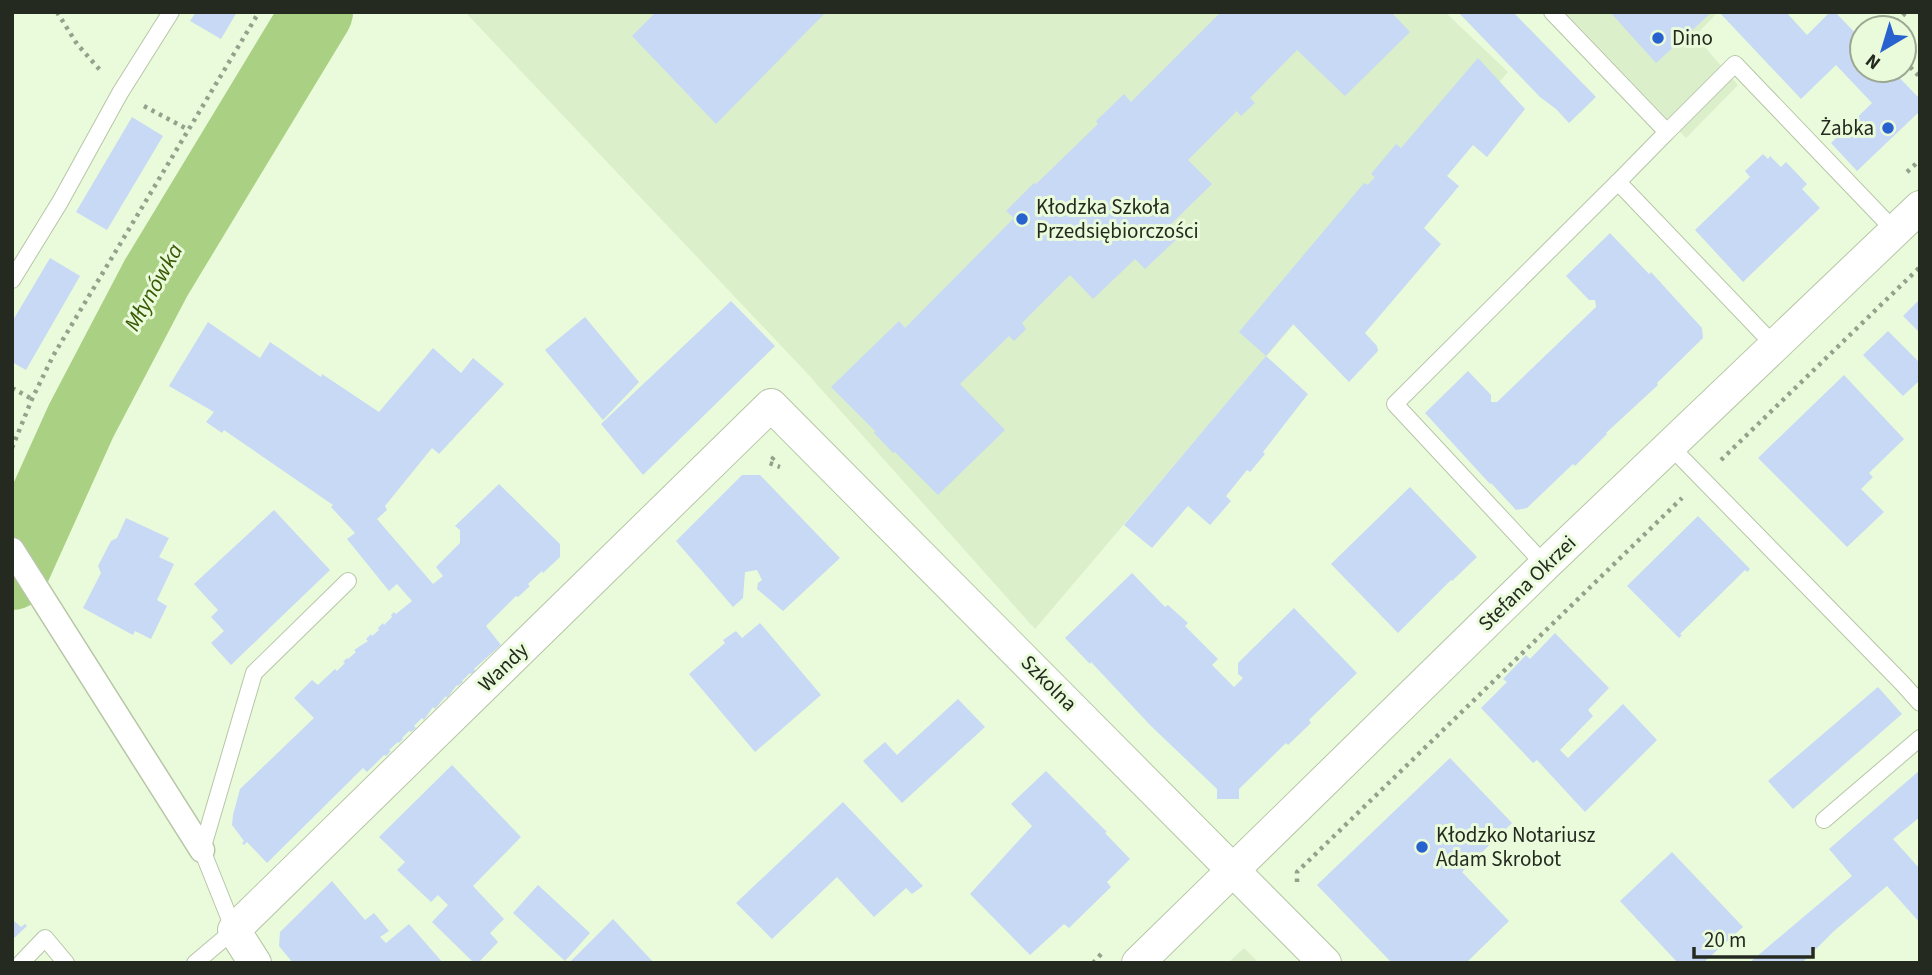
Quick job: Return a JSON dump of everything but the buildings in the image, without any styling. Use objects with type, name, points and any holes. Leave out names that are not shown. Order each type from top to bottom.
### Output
[{"type":"street","name":"Stefana Okrzei","points":[[1138,963],[1545,565],[1920,207]]},
{"type":"street","name":"Szkolna","points":[[771,405],[1325,963]]},
{"type":"street","name":"Wandy","points":[[234,930],[771,405]]},
{"type":"street","points":[[12,550],[202,850]]},
{"type":"street","points":[[234,930],[255,963]]},
{"type":"lane","points":[[12,280],[60,202],[120,93],[171,12]]},
{"type":"lane","points":[[1552,12],[1667,132]]},
{"type":"lane","points":[[1545,565],[1395,404],[1735,64],[1894,230]]},
{"type":"lane","points":[[1618,182],[1774,345]]},
{"type":"lane","points":[[1670,446],[1920,704]]},
{"type":"lane","points":[[195,963],[234,930],[202,850],[254,673],[348,581]]},
{"type":"lane","points":[[1824,820],[1920,738]]},
{"type":"lane","points":[[21,963],[46,938],[66,963]]},
{"type":"path","points":[[57,12],[77,44],[120,93],[189,130]]},
{"type":"path","points":[[12,448],[53,356],[259,12]]},
{"type":"path","points":[[1275,911],[1297,890],[1297,872],[1920,267]]},
{"type":"path","points":[[12,388],[32,399]]},
{"type":"shaded area","name":"Kłodzka Szkoła Przedsiębiorczości","points":[[465,12],[1445,12],[1508,72],[1035,629],[805,371]]},
{"type":"shaded area","points":[[1565,12],[1718,12],[1695,36],[1738,85],[1686,138]]},
{"type":"shaded area","points":[[1244,948],[1259,963],[1228,963]]},
{"type":"waterway","name":"Młynówka","points":[[12,574],[81,421],[156,278],[317,12]]},
{"type":"place","name":"Dino","points":[[1658,38]]},
{"type":"place","name":"Żabka","points":[[1888,128]]},
{"type":"place","name":"Kłodzka Szkoła Przedsiębiorczości","points":[[1022,219]]},
{"type":"place","name":"Kłodzko Notariusz Adam Skrobot","points":[[1422,847]]}]
